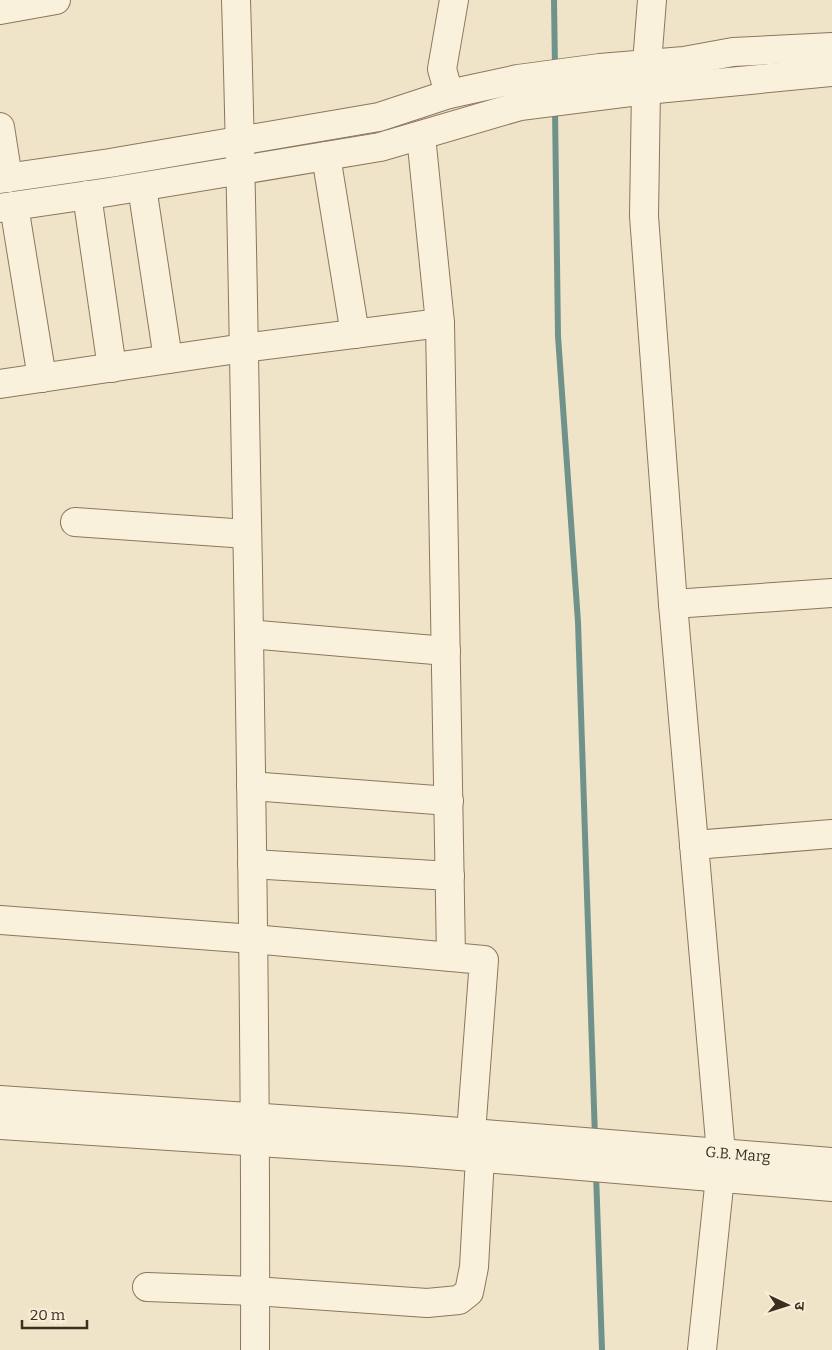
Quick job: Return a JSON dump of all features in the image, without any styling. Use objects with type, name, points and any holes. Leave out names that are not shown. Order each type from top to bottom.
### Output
[{"type":"street","points":[[0,10],[56,0]]},
{"type":"street","points":[[236,0],[241,141],[249,634],[255,1129],[255,1350]]},
{"type":"street","points":[[449,94],[442,69],[454,0]]},
{"type":"street","points":[[647,63],[652,0]]},
{"type":"street","points":[[0,127],[4,179],[379,117],[449,94],[518,79],[600,68],[684,61],[733,52],[832,46]]},
{"type":"street","points":[[42,378],[7,207],[142,187],[380,147],[520,106],[646,90],[832,72]]},
{"type":"street","points":[[646,90],[644,216],[673,604],[720,1165],[702,1350]]},
{"type":"street","points":[[421,136],[440,322],[451,957]]},
{"type":"street","points":[[326,156],[355,334]]},
{"type":"street","points":[[142,187],[168,359]]},
{"type":"street","points":[[87,195],[112,368]]},
{"type":"street","points":[[0,384],[244,348],[440,322]]},
{"type":"street","points":[[75,522],[247,534]]},
{"type":"street","points":[[673,604],[832,593]]},
{"type":"street","points":[[249,634],[446,651]]},
{"type":"street","points":[[251,786],[449,801]]},
{"type":"street","points":[[694,845],[832,834]]},
{"type":"street","points":[[252,864],[450,876]]},
{"type":"street","points":[[0,920],[253,939],[484,960],[474,1266],[469,1292],[460,1300],[426,1303],[255,1291],[147,1287]]},
{"type":"street","points":[[0,1100],[255,1129]]},
{"type":"street","points":[[0,1125],[255,1129],[477,1142],[556,1152],[720,1165],[832,1187]]},
{"type":"street","name":"G.B. Marg","points":[[720,1165],[832,1162]]},
{"type":"waterway","points":[[554,0],[555,69]]},
{"type":"waterway","points":[[555,109],[558,336],[578,622],[595,1138]]},
{"type":"waterway","points":[[596,1173],[602,1350]]}]
